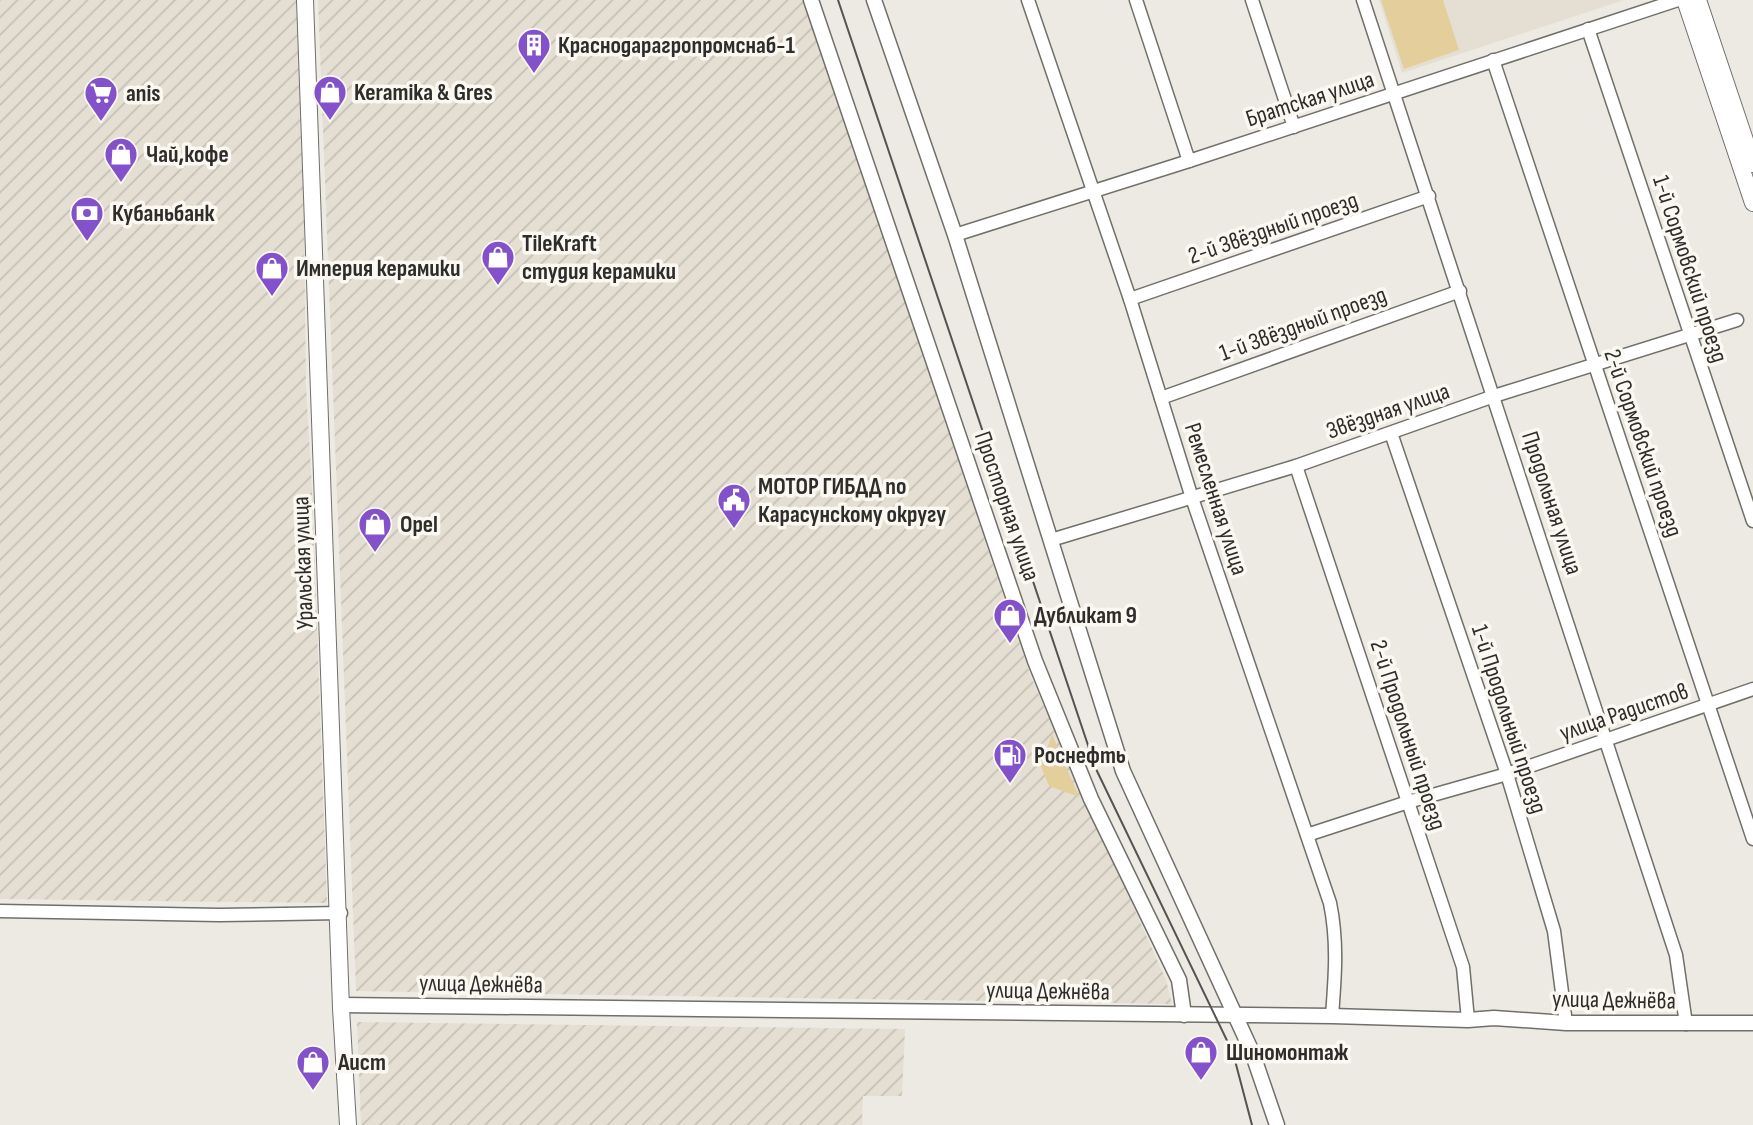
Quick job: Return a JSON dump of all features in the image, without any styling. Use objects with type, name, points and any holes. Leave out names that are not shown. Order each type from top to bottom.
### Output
[{"type":"main road","name":"Уральская улица","points":[[307,0],[349,1125]]},
{"type":"main road","points":[[1685,0],[1753,204]]},
{"type":"main road","points":[[1698,0],[1753,164]]},
{"type":"street","name":"Просторная улица","points":[[811,0],[1035,661],[1091,799],[1179,981],[1184,1016]]},
{"type":"street","name":"Просторная улица","points":[[874,0],[955,235],[1123,771],[1252,1052],[1277,1125]]},
{"type":"street","name":"Ремесленная улица","points":[[1028,0],[1129,299],[1192,498],[1330,903],[1336,932],[1337,958],[1332,1016]]},
{"type":"street","points":[[1136,0],[1189,161]]},
{"type":"street","points":[[1252,0],[1294,127]]},
{"type":"street","name":"Продольная улица","points":[[1363,0],[1676,955],[1686,1024]]},
{"type":"street","name":"Братская улица","points":[[955,235],[1678,0]]},
{"type":"street","name":"1-й Сормовский проезд","points":[[1588,29],[1753,521]]},
{"type":"street","name":"2-й Сормовский проезд","points":[[1493,61],[1753,839]]},
{"type":"street","name":"2-й Звёздный проезд","points":[[1129,299],[1429,196]]},
{"type":"street","name":"1-й Звёздный проезд","points":[[1161,398],[1460,291]]},
{"type":"street","name":"Звёздная улица","points":[[1051,540],[1296,466],[1494,396],[1737,320]]},
{"type":"street","name":"1-й Продольный проезд","points":[[1391,433],[1507,774],[1554,931],[1566,1023]]},
{"type":"street","name":"2-й Продольный проезд","points":[[1296,466],[1462,967],[1468,1020]]},
{"type":"street","name":"улица Радистов","points":[[1307,835],[1507,774],[1753,689]]},
{"type":"street","points":[[0,911],[206,915],[339,913]]},
{"type":"street","name":"улица Дежнёва","points":[[343,1005],[1332,1016],[1468,1020],[1494,1018],[1566,1023],[1753,1023]]},
{"type":"shaded area","points":[[0,0],[297,0],[306,386],[327,903],[0,899]]},
{"type":"shaded area","points":[[318,0],[803,0],[1031,677],[1166,980],[1172,1004],[356,991]]},
{"type":"shaded area","points":[[1379,0],[1624,0],[1402,73]]},
{"type":"shaded area","points":[[1381,0],[1443,0],[1459,50],[1404,69]]},
{"type":"shaded area","points":[[1052,734],[1079,797],[1049,786],[1041,767]]},
{"type":"shaded area","points":[[357,1022],[905,1029],[902,1096],[863,1096],[862,1125],[361,1125]]},
{"type":"tram line","points":[[838,0],[1096,769],[1233,1053],[1252,1125]]},
{"type":"place","name":"Краснодарагропромснаб-1","points":[[534,75]]},
{"type":"place","name":"Keramika & Gres","points":[[330,122]]},
{"type":"place","name":"anis","points":[[101,123]]},
{"type":"place","name":"Чай,кофе","points":[[121,184]]},
{"type":"place","name":"Кубаньбанк","points":[[87,243]]},
{"type":"place","name":"TileKraft студия керамики","points":[[498,287]]},
{"type":"place","name":"Империя керамики","points":[[272,298]]},
{"type":"place","name":"МОТОР ГИБДД по Карасунскому округу","points":[[734,530]]},
{"type":"place","name":"Opel","points":[[375,554]]},
{"type":"place","name":"Дубликат 9","points":[[1010,645]]},
{"type":"place","name":"Роснефть","points":[[1010,785]]},
{"type":"place","name":"Шиномонтаж","points":[[1201,1082]]},
{"type":"place","name":"Аист","points":[[313,1092]]}]
